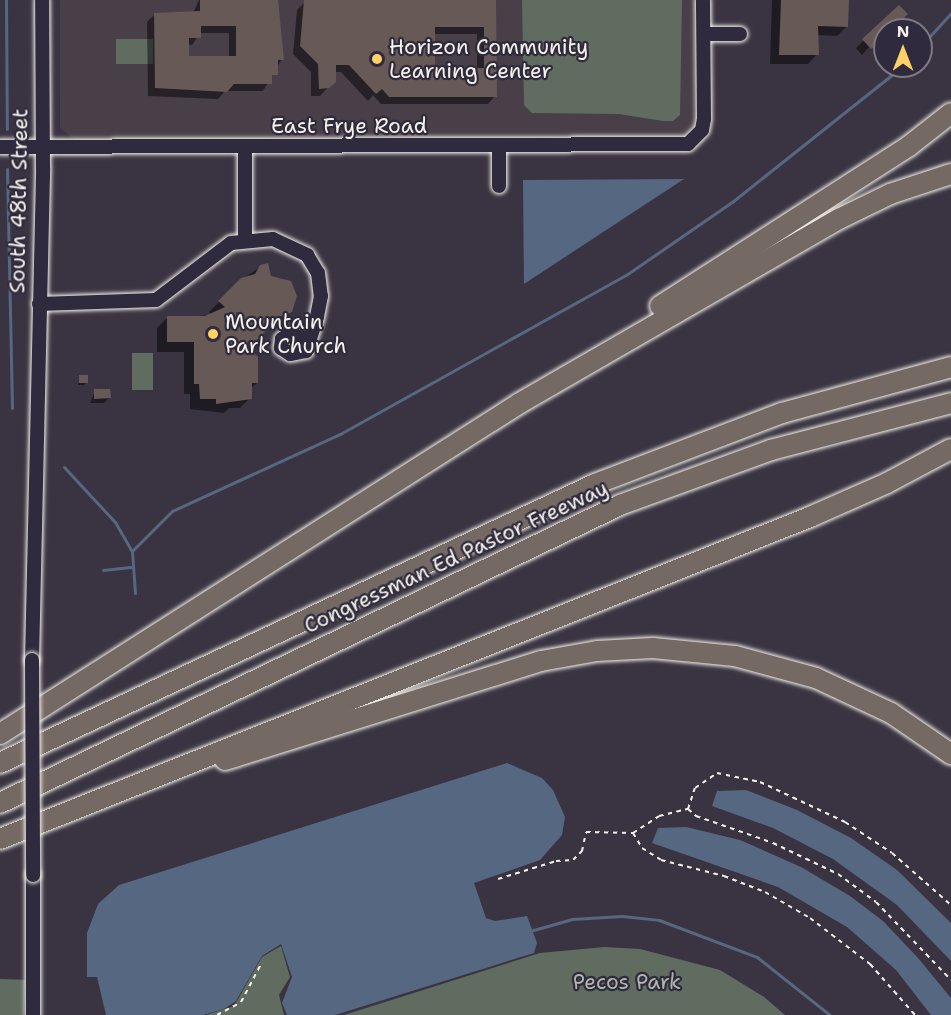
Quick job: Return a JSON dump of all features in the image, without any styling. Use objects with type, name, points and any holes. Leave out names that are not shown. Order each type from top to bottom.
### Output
[{"type":"highway","points":[[520,403],[573,362],[909,146],[951,113]]},
{"type":"highway","points":[[0,734],[520,403],[848,214],[909,186],[951,174]]},
{"type":"highway","name":"Congressman Ed Pastor Freeway","points":[[0,763],[595,484],[782,413],[951,367]]},
{"type":"highway","name":"Congressman Ed Pastor Freeway","points":[[0,803],[620,505],[771,450],[951,403]]},
{"type":"highway","points":[[0,839],[819,513],[951,449]]},
{"type":"highway","points":[[92,803],[503,671],[560,657],[616,650],[714,653],[796,671],[873,703],[951,754]]},
{"type":"street","name":"South 48th Street","points":[[33,1015],[32,660],[43,148],[42,0]]},
{"type":"street","points":[[703,0],[704,34],[740,34]]},
{"type":"street","name":"East Frye Road","points":[[0,147],[499,147],[688,144],[696,138],[704,119],[704,34]]},
{"type":"street","points":[[499,147],[499,186]]},
{"type":"street","points":[[245,148],[245,239]]},
{"type":"street","points":[[39,304],[156,300],[172,292],[220,249],[245,239],[273,239],[307,255],[318,273],[321,296],[310,339]]},
{"type":"path","points":[[687,808],[695,788],[717,773],[760,782],[845,822],[892,853],[951,905]]},
{"type":"path","points":[[498,879],[555,861],[573,860],[582,851],[586,832],[633,833],[659,816],[687,808]]},
{"type":"path","points":[[687,808],[696,816],[773,843],[838,874],[876,902],[951,980]]},
{"type":"path","points":[[633,833],[642,848],[661,860],[724,876],[765,892],[810,918],[870,964],[915,1015]]},
{"type":"path","points":[[217,1015],[241,1002],[260,966]]},
{"type":"shaded area","name":"Horizon Community Learning Center","points":[[60,0],[694,0],[694,124],[682,136],[75,140],[60,128]]},
{"type":"green space","points":[[522,0],[682,0],[680,115],[673,121],[663,121],[619,114],[532,113],[524,105]]},
{"type":"green space","points":[[116,39],[153,39],[153,64],[116,64]]},
{"type":"green space","points":[[132,353],[153,353],[153,390],[132,390]]},
{"type":"green space","points":[[281,946],[290,977],[279,995],[284,1015],[206,1015],[234,1006],[262,957]]},
{"type":"green space","name":"Pecos Park","points":[[604,947],[640,949],[720,970],[764,997],[785,1015],[344,1015],[540,953]]},
{"type":"green space","points":[[0,979],[25,980],[24,1015],[0,1015]]},
{"type":"water","points":[[684,179],[524,284],[523,180]]},
{"type":"water","points":[[507,763],[542,778],[553,790],[565,817],[562,835],[540,860],[474,883],[486,918],[495,921],[527,916],[537,943],[534,953],[335,1015],[287,1015],[282,1003],[292,977],[281,944],[262,956],[236,1001],[224,1009],[203,1015],[106,1015],[97,977],[87,977],[87,933],[98,904],[119,885]]},
{"type":"water","points":[[746,790],[797,810],[851,838],[897,870],[951,923],[951,961],[897,905],[833,859],[773,828],[712,806],[717,791]]},
{"type":"water","points":[[686,827],[740,840],[801,867],[850,896],[883,921],[918,958],[951,998],[951,1015],[931,1015],[896,970],[847,927],[778,887],[652,843],[658,828]]},
{"type":"building","points":[[200,0],[278,0],[284,60],[278,60],[278,75],[272,75],[272,84],[234,84],[227,92],[155,88],[154,13],[200,11]],"holes":[[[201,26],[236,26],[236,56],[189,56],[189,38],[201,38]]]},
{"type":"building","points":[[304,0],[496,0],[497,97],[389,97],[382,89],[376,94],[349,65],[336,65],[336,82],[329,88],[319,89],[318,64],[300,46]],"holes":[[[435,27],[484,27],[484,68],[435,68]]]},
{"type":"building","points":[[781,0],[849,0],[848,27],[818,26],[819,55],[779,55]]},
{"type":"building","points":[[899,5],[908,14],[904,18],[885,18]]},
{"type":"building","points":[[873,29],[873,47],[871,49],[862,39]]},
{"type":"building","name":"Mountain Park Church","points":[[268,263],[271,276],[291,281],[297,296],[292,312],[272,320],[274,323],[249,348],[258,357],[258,383],[252,383],[252,399],[216,404],[216,399],[200,399],[199,384],[194,384],[194,342],[167,342],[167,316],[205,316],[225,307],[218,301],[241,278],[255,274],[260,265]]},
{"type":"building","points":[[79,375],[88,375],[88,383],[79,383]]},
{"type":"building","points":[[94,389],[110,389],[111,398],[94,399]]},
{"type":"waterway","points":[[6,0],[7,129]]},
{"type":"waterway","points":[[933,33],[951,13]]},
{"type":"waterway","points":[[135,593],[132,551],[172,511],[340,434],[626,275],[732,202],[888,78]]},
{"type":"waterway","points":[[7,169],[12,408]]},
{"type":"waterway","points":[[64,467],[115,522],[132,551]]},
{"type":"waterway","points":[[103,570],[133,567]]},
{"type":"waterway","points":[[530,931],[572,919],[622,916],[659,920],[757,957],[830,1015]]},
{"type":"place","name":"Horizon Community Learning Center","points":[[377,59]]},
{"type":"place","name":"Mountain Park Church","points":[[213,334]]}]
